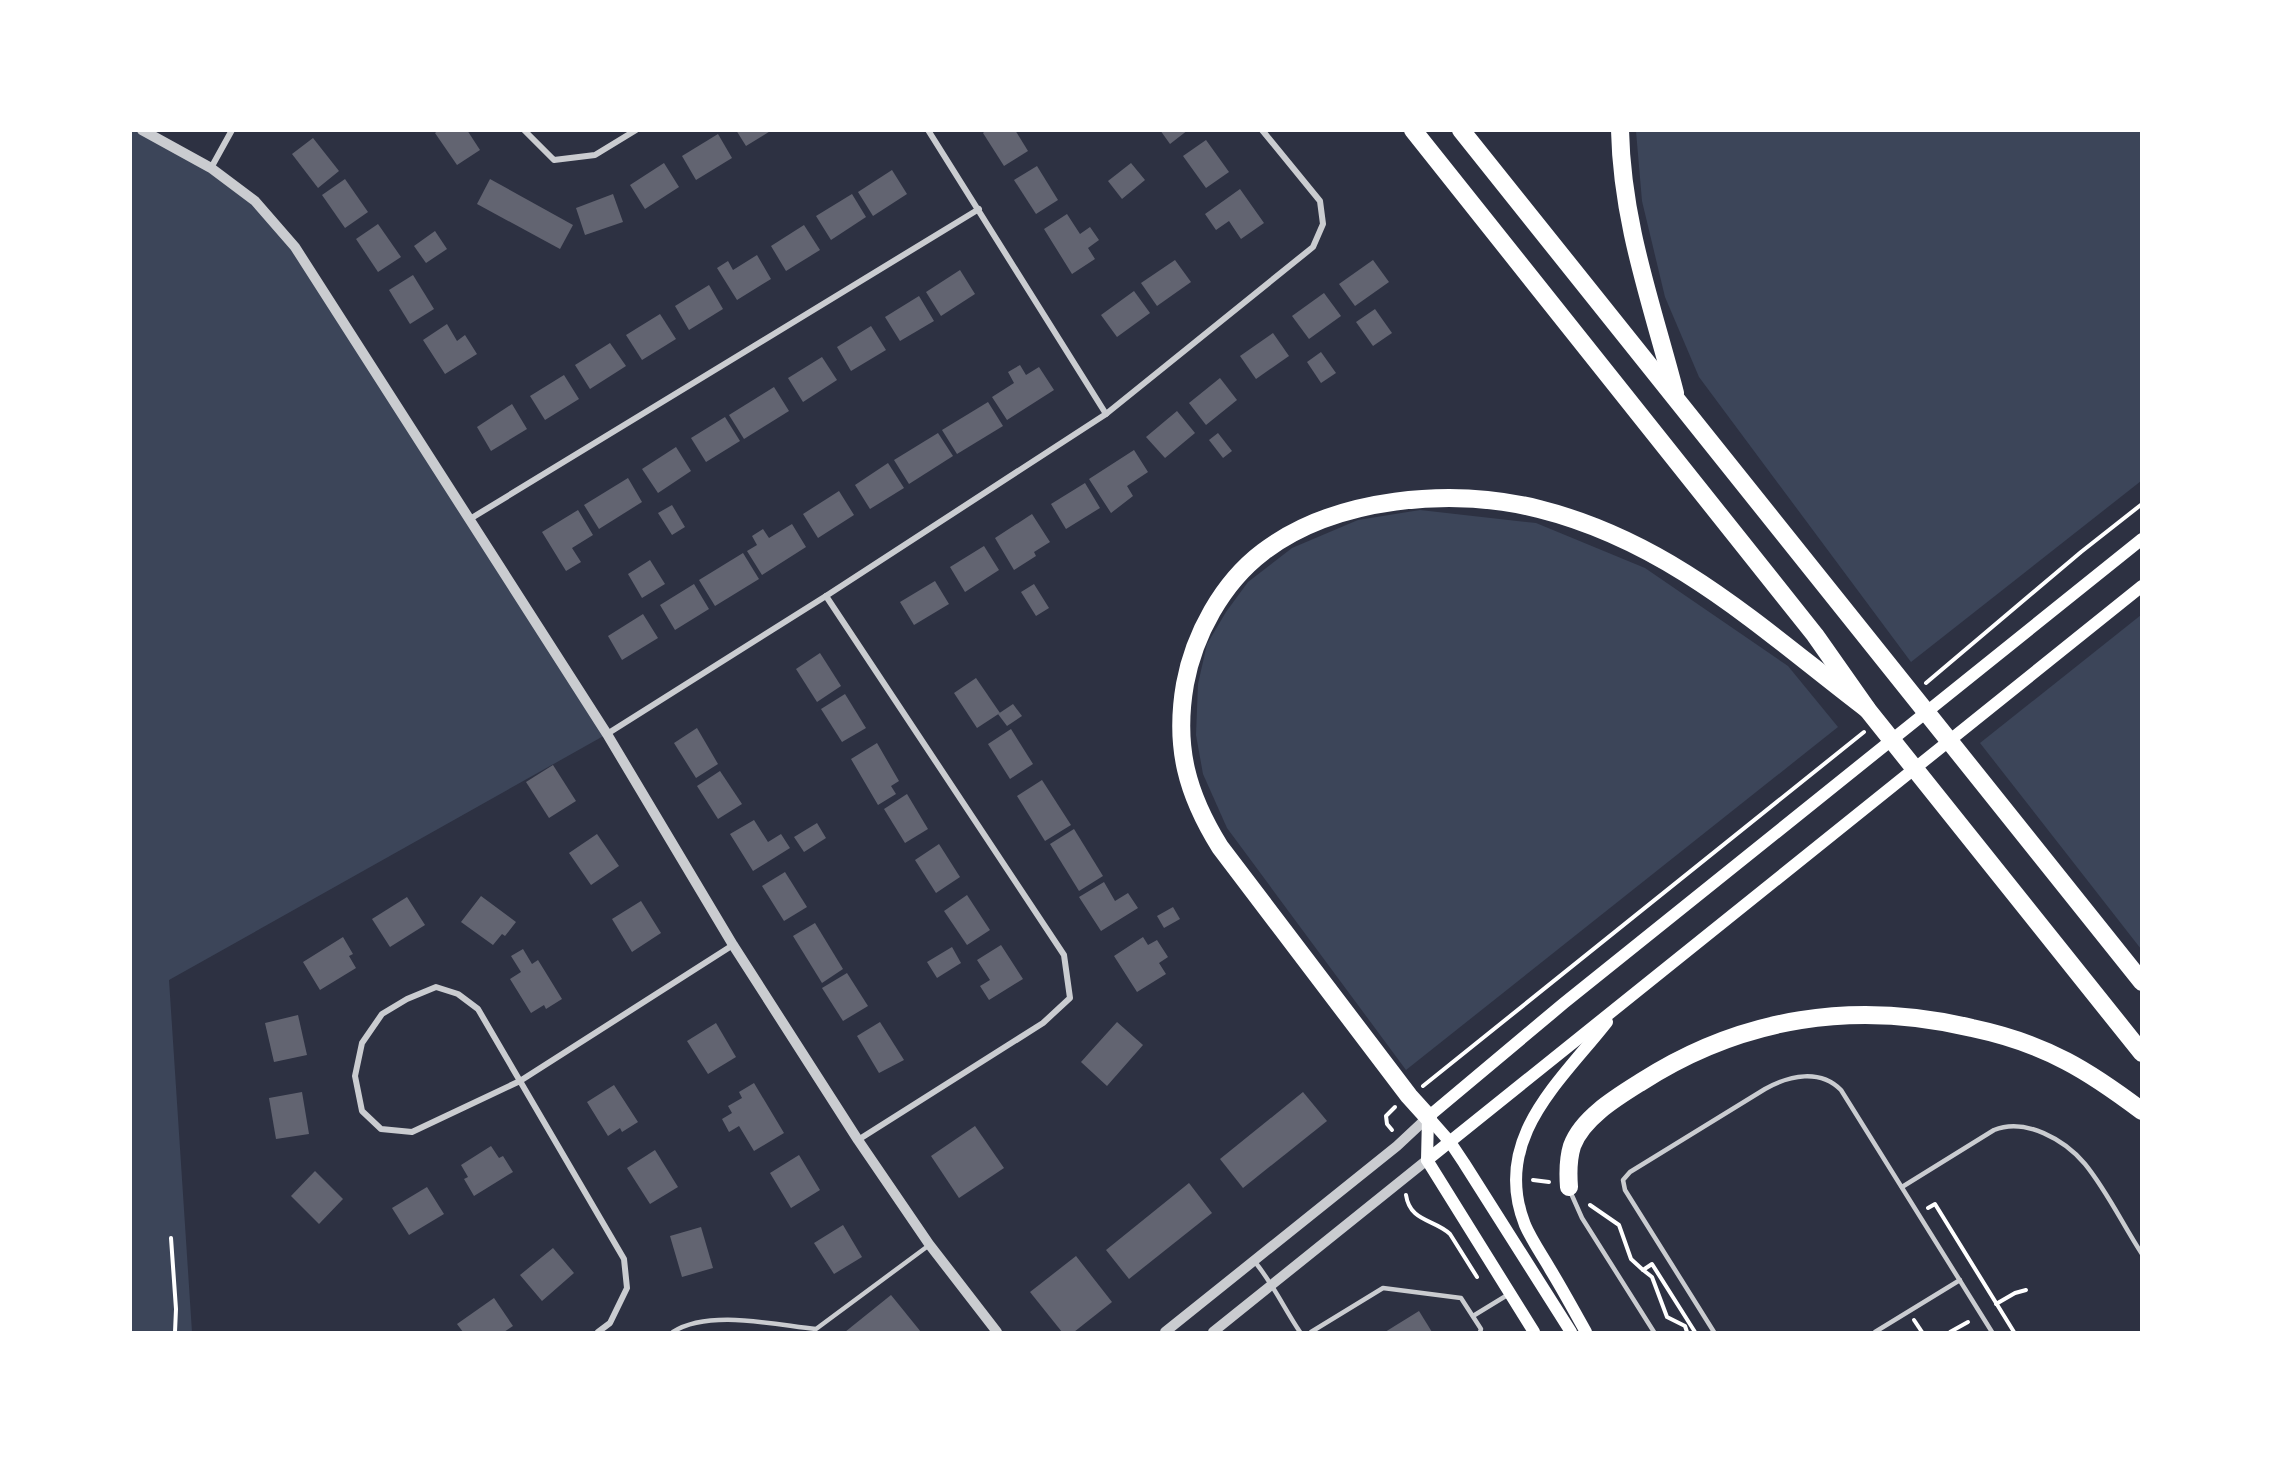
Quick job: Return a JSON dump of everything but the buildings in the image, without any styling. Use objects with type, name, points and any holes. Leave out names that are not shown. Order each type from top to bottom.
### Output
[{"type":"highway","points":[[1413,130],[1815,635],[1867,709],[2142,1053]]},
{"type":"highway","points":[[1461,130],[2142,982]]},
{"type":"highway","points":[[1620,130],[1624,193],[1633,240],[1677,401]]},
{"type":"highway","points":[[1428,1117],[1409,1096],[1220,847],[1202,816],[1189,785],[1181,742],[1181,717],[1187,674],[1211,614],[1223,595],[1249,564],[1263,552],[1307,527],[1335,516],[1374,506],[1426,499],[1465,498],[1536,508],[1605,530],[1667,561],[1734,605],[1867,709]]},
{"type":"highway","points":[[1561,1185],[1572,1147],[1578,1135],[1592,1119],[1631,1087],[1676,1061],[1728,1038],[1753,1030],[1812,1018],[1869,1014],[1898,1015],[1953,1023],[2006,1036],[2066,1060],[2105,1084],[2142,1111]]},
{"type":"main road","points":[[1534,1332],[1427,1160],[1428,1117],[1473,1077],[2142,539]]},
{"type":"main road","points":[[1427,1160],[2142,586]]},
{"type":"main road","points":[[1586,1332],[1526,1226],[1517,1190],[1518,1166],[1525,1136],[1544,1099],[1620,1006]]},
{"type":"main road","points":[[1428,1117],[1450,1142],[1571,1332]]},
{"type":"street","points":[[142,130],[211,168],[255,201],[295,247],[607,734],[733,945],[858,1140],[930,1244],[998,1332]]},
{"type":"street","points":[[211,168],[232,130]]},
{"type":"street","points":[[524,130],[554,160],[595,155],[636,130]]},
{"type":"street","points":[[928,130],[1106,414]]},
{"type":"street","points":[[607,734],[826,596],[1106,414],[1313,247],[1323,224],[1320,201],[1262,130]]},
{"type":"street","points":[[470,519],[979,209]]},
{"type":"street","points":[[826,596],[1064,955],[1070,998],[1043,1023],[858,1140]]},
{"type":"street","points":[[598,1332],[610,1323],[627,1288],[624,1258],[520,1080],[478,1009],[458,994],[436,987],[407,999],[382,1014],[362,1043],[355,1076],[362,1111],[381,1129],[412,1132],[520,1080],[733,945]]},
{"type":"street","points":[[1166,1332],[1397,1146],[1428,1117]]},
{"type":"street","points":[[1213,1332],[1427,1160]]},
{"type":"lane","points":[[1714,1332],[1624,1190],[1622,1185],[1625,1175],[1775,1083],[1805,1076],[1827,1079],[1841,1090],[1992,1332]]},
{"type":"lane","points":[[1902,1187],[1994,1130],[2009,1125],[2032,1129],[2057,1141],[2085,1164],[2142,1254]]},
{"type":"lane","points":[[1561,1185],[1572,1198],[1582,1218],[1654,1332]]},
{"type":"lane","points":[[674,1332],[682,1327],[720,1319],[816,1329],[930,1244]]},
{"type":"lane","points":[[1254,1261],[1273,1284],[1279,1299],[1300,1332]]},
{"type":"lane","points":[[1875,1332],[1960,1280]]},
{"type":"lane","points":[[1311,1332],[1383,1288],[1461,1298],[1481,1329],[1480,1332]]},
{"type":"lane","points":[[1473,1316],[1509,1294]]},
{"type":"path","points":[[1951,663],[2081,552],[2142,504]]},
{"type":"path","points":[[1433,1078],[1830,759]]},
{"type":"path","points":[[1387,1124],[1386,1116],[1399,1104]]},
{"type":"path","points":[[1529,1180],[1545,1180],[1561,1185]]},
{"type":"path","points":[[1586,1199],[1599,1212],[1618,1223],[1631,1259],[1652,1277],[1667,1317],[1687,1325]]},
{"type":"path","points":[[1935,1204],[2014,1332]]},
{"type":"path","points":[[1410,1205],[1419,1218],[1450,1234],[1478,1278]]},
{"type":"path","points":[[171,1238],[176,1309],[175,1332]]},
{"type":"path","points":[[1643,1270],[1652,1264],[1687,1325],[1695,1332]]},
{"type":"path","points":[[1996,1304],[2014,1293],[2026,1290]]},
{"type":"path","points":[[1952,1332],[1968,1322]]},
{"type":"path","points":[[1687,1325],[1687,1332]]},
{"type":"shaded area","points":[[141,130],[255,201],[295,247],[607,734],[169,980],[192,1332],[131,1332],[130,131]]},
{"type":"shaded area","points":[[1636,131],[2141,131],[2141,481],[1911,662],[1699,377],[1665,297],[1642,201]]},
{"type":"shaded area","points":[[1420,510],[1536,523],[1645,568],[1788,666],[1838,727],[1406,1070],[1227,828],[1203,774],[1196,735],[1198,684],[1207,644],[1226,612],[1248,582],[1292,548],[1358,520]]},
{"type":"shaded area","points":[[2141,615],[2141,949],[1980,743]]}]
